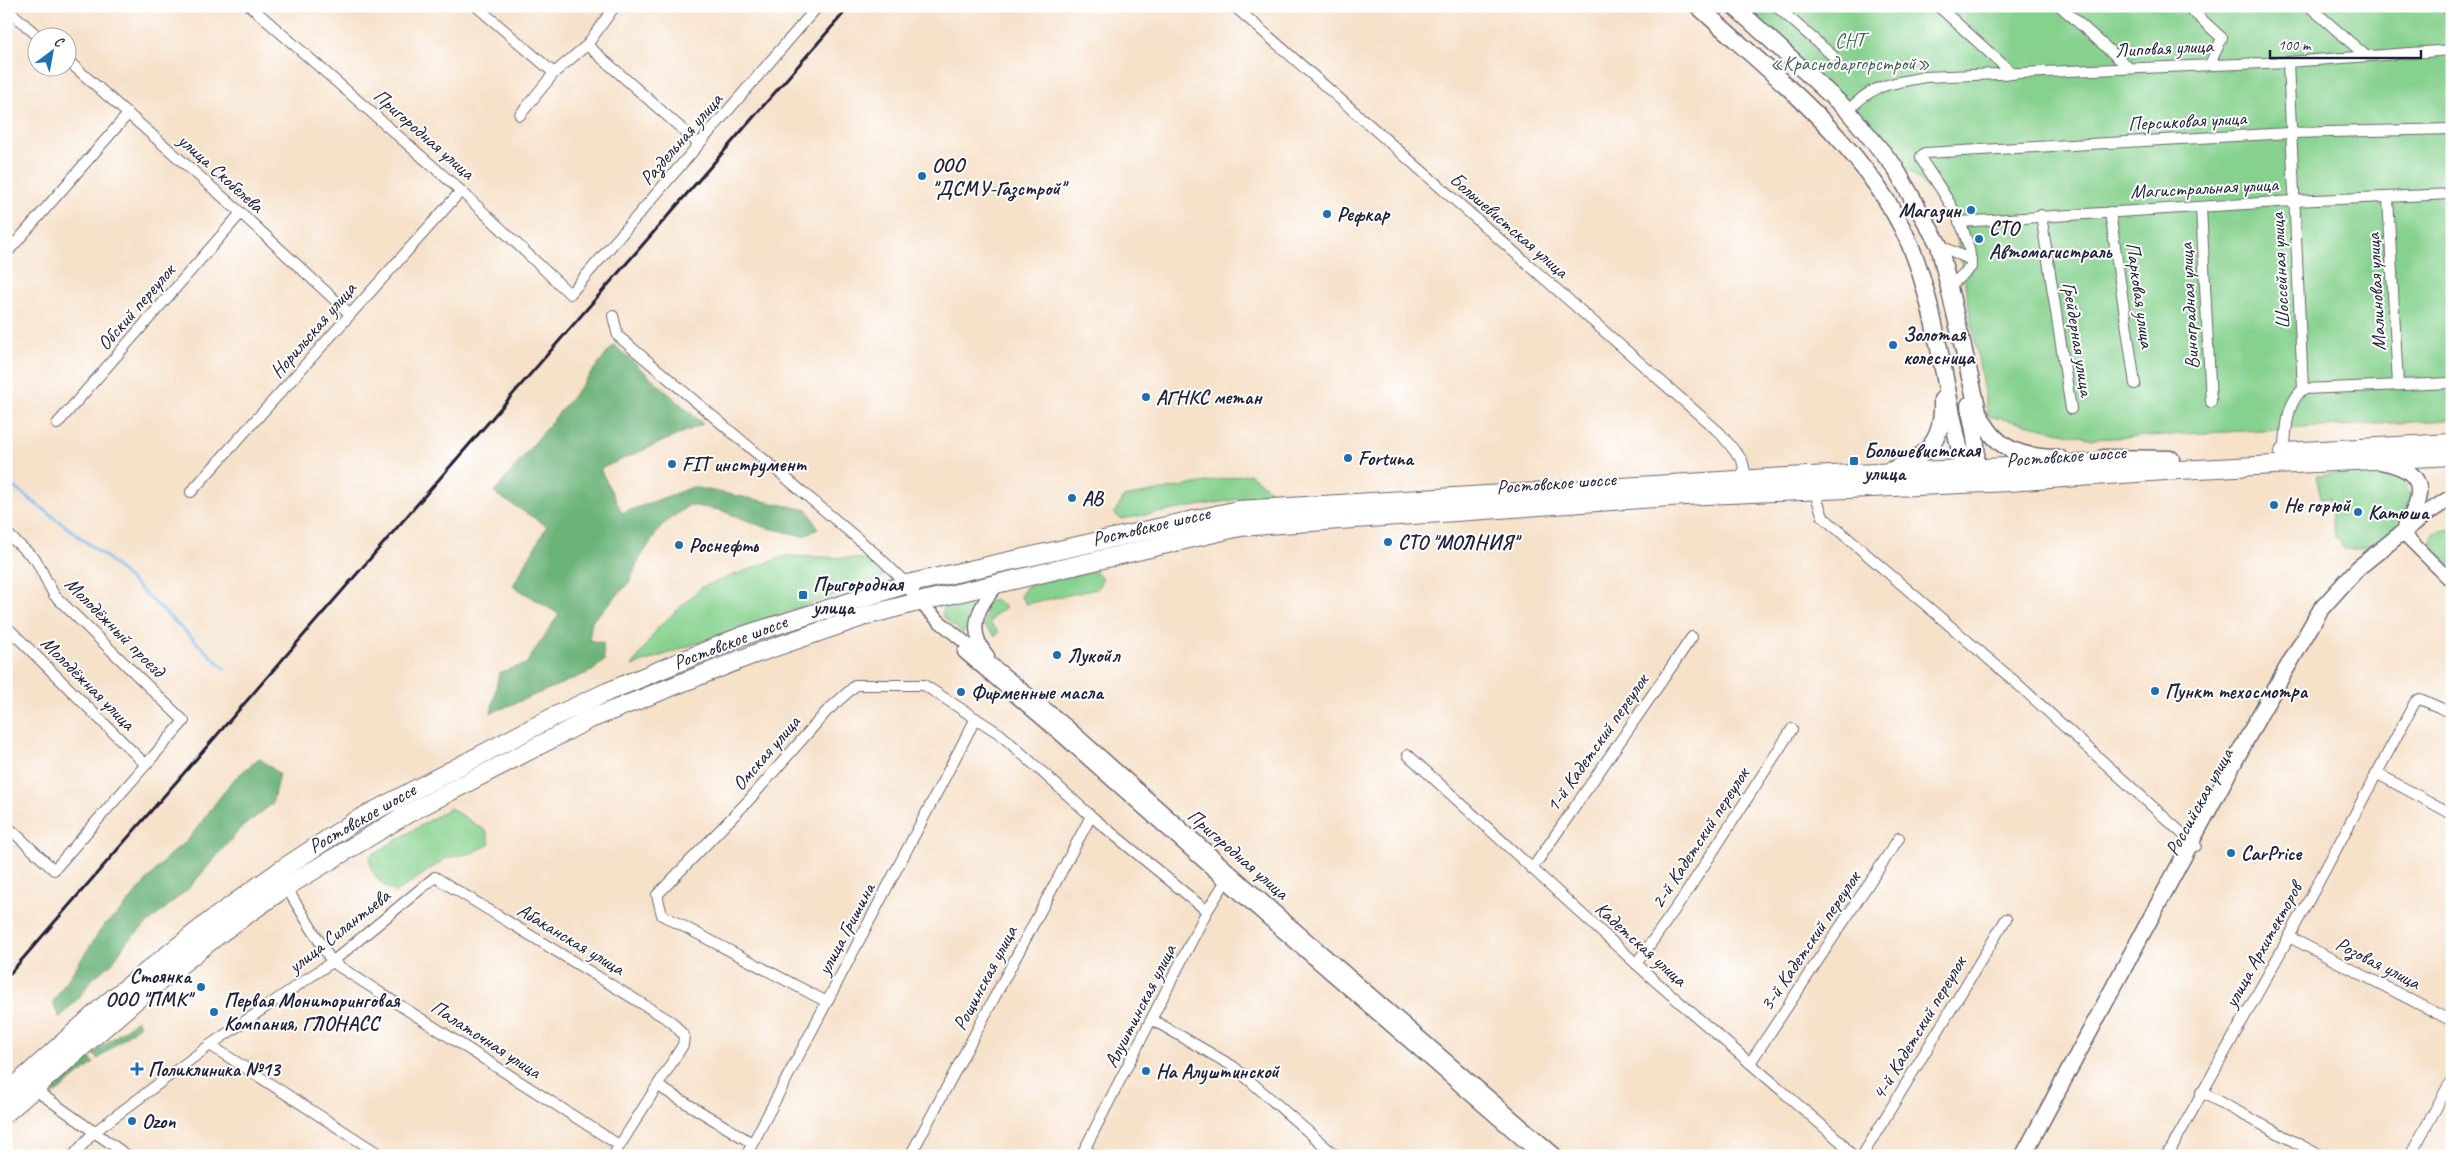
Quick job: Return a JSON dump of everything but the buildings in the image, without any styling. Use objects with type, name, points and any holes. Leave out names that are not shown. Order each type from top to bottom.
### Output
[{"type":"highway","name":"Ростовское шоссе","points":[[6,1113],[42,1080],[156,984],[222,932],[286,887],[407,814],[588,720],[752,655],[868,615],[914,602],[1240,527],[1560,504],[1880,474],[2452,443]]},
{"type":"highway","name":"Ростовское шоссе","points":[[6,1094],[107,1003],[210,921],[282,869],[355,822],[553,717],[607,692],[742,636],[901,583],[1238,510],[1749,487],[1814,490],[1952,485],[2452,456]]},
{"type":"main road","points":[[1698,6],[1845,145],[1878,186],[1902,226],[1917,264],[1962,459],[1974,470],[1998,482]]},
{"type":"main road","points":[[1734,6],[1848,111],[1894,166],[1939,245],[1950,286],[1970,380],[1982,421],[1990,434],[2001,444],[2027,456],[2171,459]]},
{"type":"main road","points":[[1952,485],[1968,476],[1974,470],[1975,444],[1954,304]]},
{"type":"main road","points":[[1880,474],[1920,458],[1934,442],[1939,430],[1943,409],[1941,368]]},
{"type":"main road","points":[[2368,460],[2405,469],[2417,482],[2419,500],[2405,536]]},
{"type":"main road","name":"Российская улица","points":[[2405,536],[2424,515],[2452,497]]},
{"type":"main road","name":"Российская улица","points":[[2030,1156],[2259,716],[2321,609],[2358,568],[2405,536],[2452,508]]},
{"type":"main road","name":"Российская улица","points":[[2023,1156],[2194,844]]},
{"type":"street","name":"Пригородная улица","points":[[250,6],[461,191],[570,294]]},
{"type":"street","points":[[476,6],[554,74]]},
{"type":"street","points":[[520,115],[554,74],[587,45],[615,6]]},
{"type":"street","name":"Раздельная улица","points":[[570,294],[818,6]]},
{"type":"street","name":"Большевистская улица","points":[[1234,6],[1720,434],[1742,460],[1749,487]]},
{"type":"street","points":[[1776,6],[1833,56]]},
{"type":"street","points":[[1938,6],[2013,74]]},
{"type":"street","points":[[2060,6],[2128,67]]},
{"type":"street","points":[[2187,6],[2222,38],[2210,64]]},
{"type":"street","points":[[2309,6],[2366,56]]},
{"type":"street","points":[[2444,6],[2452,13]]},
{"type":"street","points":[[7,8],[29,28]]},
{"type":"street","points":[[587,45],[699,144]]},
{"type":"street","name":"Липовая улица","points":[[1848,111],[1860,97],[1878,87],[1925,77],[2128,67],[2288,62],[2452,50]]},
{"type":"street","name":"Шоссейная улица","points":[[2288,62],[2303,389]]},
{"type":"street","name":"улица Скобелева","points":[[78,70],[241,213],[349,313]]},
{"type":"street","points":[[6,254],[128,114]]},
{"type":"street","name":"Персиковая улица","points":[[1959,222],[1921,159],[1921,156],[1925,153],[2290,133],[2452,129]]},
{"type":"street","name":"Норильская улица","points":[[192,492],[349,313],[461,191]]},
{"type":"street","name":"Магистральная улица","points":[[1959,222],[2041,215],[2294,200],[2388,198],[2452,194]]},
{"type":"street","name":"Малиновая улица","points":[[2388,198],[2398,385]]},
{"type":"street","name":"Виноградная улица","points":[[2201,207],[2211,402]]},
{"type":"street","name":"Парковая улица","points":[[2110,212],[2135,384]]},
{"type":"street","name":"Обский переулок","points":[[57,424],[241,213]]},
{"type":"street","name":"Грейдерная улица","points":[[2041,215],[2071,408]]},
{"type":"street","points":[[1950,286],[1970,270],[1969,248],[1959,222]]},
{"type":"street","points":[[1939,245],[1971,260]]},
{"type":"street","name":"Пригородная улица","points":[[613,316],[618,336],[869,548],[901,583],[914,602],[1228,877],[1541,1156]]},
{"type":"street","points":[[2284,452],[2289,409],[2294,397],[2303,389],[2452,383]]},
{"type":"street","points":[[1814,490],[1823,517],[2012,679],[2194,844]]},
{"type":"street","name":"Молодёжный проезд","points":[[6,533],[36,560],[54,595],[184,720],[146,765]]},
{"type":"street","points":[[2405,536],[2452,582]]},
{"type":"street","points":[[1000,583],[986,597],[980,609],[977,635],[980,646],[1004,674]]},
{"type":"street","name":"Пригородная улица","points":[[914,602],[1068,727],[1228,877],[1557,1156]]},
{"type":"street","name":"Молодёжная улица","points":[[6,626],[146,765]]},
{"type":"street","name":"1-й Кадетский переулок","points":[[1532,869],[1692,637]]},
{"type":"street","name":"Омская улица","points":[[827,1002],[662,915],[657,895],[749,800],[827,711],[856,685],[924,684],[976,718]]},
{"type":"street","name":"улица Архитекторов","points":[[2167,1156],[2289,937],[2415,702],[2420,699],[2452,713]]},
{"type":"street","points":[[976,718],[1000,734],[1090,816],[1207,911]]},
{"type":"street","name":"улица Гришина","points":[[746,1156],[976,718]]},
{"type":"street","name":"2-й Кадетский переулок","points":[[1636,964],[1683,898],[1792,729]]},
{"type":"street","name":"Кадетская улица","points":[[1408,755],[1636,964],[1840,1141],[1852,1156]]},
{"type":"street","points":[[6,825],[54,870],[146,765]]},
{"type":"street","points":[[2376,773],[2452,814]]},
{"type":"street","name":"Рощинская улица","points":[[910,1156],[1090,816]]},
{"type":"street","name":"3-й Кадетский переулок","points":[[1750,1063],[1899,838]]},
{"type":"street","name":"улица Силантьева","points":[[73,1156],[93,1133],[210,1045],[332,962],[435,877]]},
{"type":"street","name":"Абаканская улица","points":[[435,877],[672,1022],[684,1036],[683,1045],[658,1086]]},
{"type":"street","name":"Алуштинская улица","points":[[1083,1153],[1153,1020],[1207,911],[1228,877]]},
{"type":"street","name":"Палаточная улица","points":[[286,887],[332,962],[620,1145]]},
{"type":"street","name":"4-й Кадетский переулок","points":[[1862,1156],[2006,919]]},
{"type":"street","name":"Розовая улица","points":[[2289,937],[2452,1021]]},
{"type":"street","points":[[1153,1020],[1234,1067],[1336,1156]]},
{"type":"street","points":[[210,1045],[382,1156]]},
{"type":"street","points":[[2410,1156],[2452,1078]]},
{"type":"street","points":[[42,1080],[41,1094],[93,1133],[128,1156]]},
{"type":"street","points":[[613,1156],[658,1086],[752,1143]]},
{"type":"street","points":[[2201,1092],[2321,1156]]},
{"type":"street","points":[[1083,1153],[1096,1156]]},
{"type":"green space","name":"СНТ «Краснодаргорстрой»","points":[[1733,6],[2452,6],[2452,420],[2093,439],[1988,416],[1957,238],[1930,191],[1848,111]]},
{"type":"green space","points":[[614,345],[703,424],[600,469],[622,513],[693,487],[808,510],[818,529],[803,536],[764,527],[720,510],[689,505],[662,525],[638,561],[629,583],[592,621],[589,640],[603,643],[604,661],[592,671],[491,713],[499,673],[526,664],[559,614],[513,586],[547,526],[494,493]]},
{"type":"green space","points":[[2372,471],[2386,472],[2398,477],[2406,486],[2411,499],[2400,519],[2385,536],[2366,547],[2343,549],[2340,539],[2335,537],[2329,498],[2321,498],[2316,476]]},
{"type":"green space","points":[[1250,474],[1274,493],[1121,519],[1114,513],[1124,497]]},
{"type":"green space","points":[[2452,529],[2452,570],[2431,548],[2432,537],[2435,532]]},
{"type":"green space","points":[[785,556],[856,558],[879,564],[884,573],[881,579],[632,666],[658,628],[702,587]]},
{"type":"green space","points":[[1094,571],[1103,578],[1097,589],[1026,604],[1020,596],[1027,586]]},
{"type":"green space","points":[[995,600],[1006,607],[994,616],[990,623],[999,632],[995,636],[984,626],[987,602]]},
{"type":"green space","points":[[969,602],[971,608],[968,629],[962,633],[942,616],[944,606]]},
{"type":"green space","points":[[259,758],[279,774],[272,804],[241,828],[189,888],[127,941],[112,963],[92,979],[78,999],[59,1018],[53,1002],[104,925],[119,913],[169,855],[188,840],[232,781]]},
{"type":"green space","points":[[450,808],[486,831],[490,844],[472,853],[447,858],[395,893],[376,878],[371,868],[370,856]]},
{"type":"green space","points":[[137,1020],[140,1025],[98,1059],[93,1054]]},
{"type":"green space","points":[[90,1058],[94,1063],[53,1095],[48,1090]]},
{"type":"waterway","points":[[6,481],[106,557],[225,669]]},
{"type":"railway","points":[[6,978],[850,6]]},
{"type":"place","name":"ООО \"ДСМУ-Газстрой\"","points":[[922,176]]},
{"type":"place","name":"Магазин","points":[[1971,210]]},
{"type":"place","name":"Рефкар","points":[[1327,214]]},
{"type":"place","name":"СТО Автомагистраль","points":[[1979,239]]},
{"type":"place","name":"Золотая колесница","points":[[1893,345]]},
{"type":"place","name":"АГНКС метан","points":[[1146,397]]},
{"type":"place","name":"Fortuna","points":[[1348,458]]},
{"type":"place","name":"Большевистская улица","points":[[1854,461]]},
{"type":"place","name":"FIT инструмент","points":[[672,464]]},
{"type":"place","name":"АВ","points":[[1072,498]]},
{"type":"place","name":"Не горюй","points":[[2274,505]]},
{"type":"place","name":"Катюша","points":[[2358,512]]},
{"type":"place","name":"СТО \"МОЛНИЯ\"","points":[[1388,542]]},
{"type":"place","name":"Роснефть","points":[[679,545]]},
{"type":"place","name":"Пригородная улица","points":[[803,595]]},
{"type":"place","name":"Лукойл","points":[[1057,655]]},
{"type":"place","name":"Пункт техосмотра","points":[[2155,691]]},
{"type":"place","name":"Фирменные масла","points":[[961,692]]},
{"type":"place","name":"CarPrice","points":[[2231,853]]},
{"type":"place","name":"Стоянка ООО \"ПМК\"","points":[[201,987]]},
{"type":"place","name":"Первая Мониторинговая Компания, ГЛОНАСС","points":[[214,1012]]},
{"type":"place","name":"Поликлиника №13","points":[[137,1069]]},
{"type":"place","name":"На Алуштинской","points":[[1146,1071]]},
{"type":"place","name":"Ozon","points":[[132,1121]]}]
